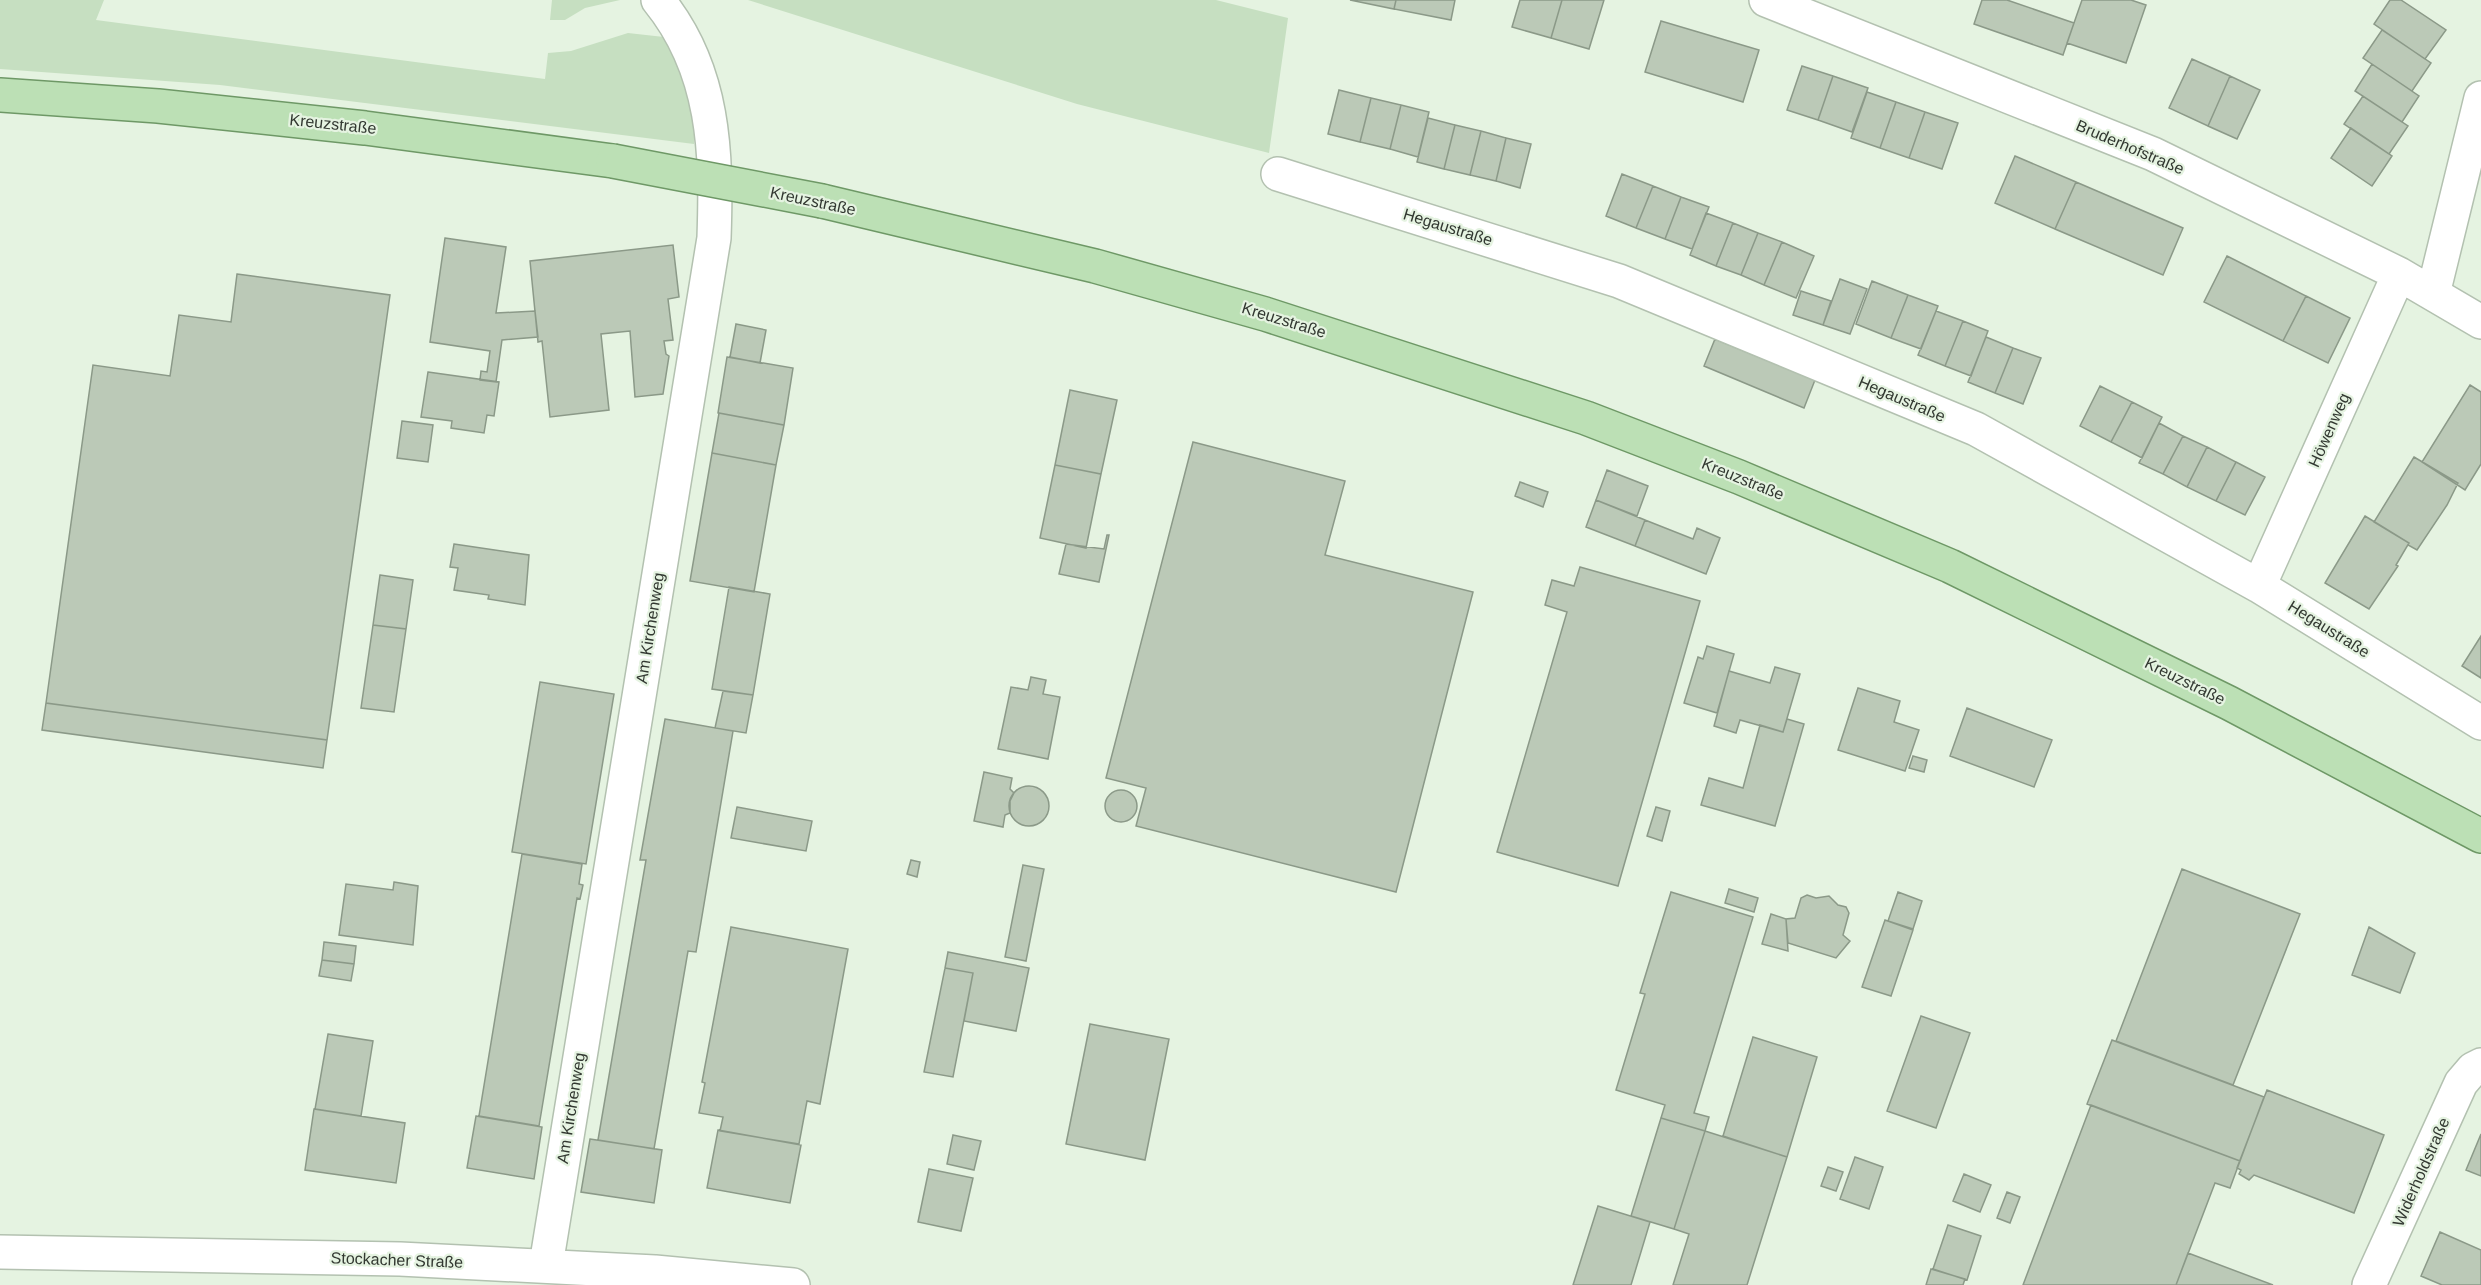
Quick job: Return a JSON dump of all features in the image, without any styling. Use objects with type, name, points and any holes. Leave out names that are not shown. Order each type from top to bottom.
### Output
[{"type":"main road","name":"Kreuzstraße","points":[[0,95],[158,106],[365,128],[613,161],[822,201],[1095,266],[1265,314],[1586,418],[1739,477],[1950,566],[2229,703],[2481,836]]},
{"type":"street","name":"Am Kirchenweg","points":[[546,1265],[714,238],[716,180],[712,138],[701,75],[670,14],[658,0]]},
{"type":"street","name":"Bruderhofstraße","points":[[1766,0],[2153,154],[2399,274],[2481,322]]},
{"type":"street","points":[[2433,294],[2481,98]]},
{"type":"street","name":"Hegaustraße","points":[[1278,174],[1619,281],[1976,429],[2259,586],[2481,723]]},
{"type":"street","name":"Höwenweg","points":[[2259,586],[2399,274]]},
{"type":"street","name":"Widerholdstraße","points":[[2369,1285],[2461,1083],[2473,1069],[2481,1065]]},
{"type":"street","name":"Stockacher Straße","points":[[0,1252],[398,1272],[546,1265],[655,1272],[793,1285]]},
{"type":"green space","points":[[0,0],[104,0],[96,20],[545,79],[548,53],[571,51],[628,33],[664,37],[676,62],[690,103],[694,144],[220,85],[0,69]]},
{"type":"green space","points":[[552,0],[620,0],[585,8],[565,20],[550,20]]},
{"type":"green space","points":[[748,0],[1216,0],[1288,18],[1269,153],[1077,104]]},
{"type":"building","points":[[1350,0],[1396,0],[1394,9]]},
{"type":"building","points":[[1396,0],[1455,0],[1451,20],[1394,9]]},
{"type":"building","points":[[1520,0],[1562,0],[1551,38],[1512,27]]},
{"type":"building","points":[[1562,0],[1604,0],[1589,49],[1551,38]]},
{"type":"building","points":[[1982,0],[2007,0],[2074,23],[2063,55],[1974,24]]},
{"type":"building","points":[[2082,0],[2131,0],[2146,5],[2126,63],[2067,43]]},
{"type":"building","points":[[2390,0],[2401,0],[2446,30],[2425,59],[2374,24]]},
{"type":"building","points":[[1661,21],[1759,50],[1743,102],[1645,72]]},
{"type":"building","points":[[2382,30],[2431,63],[2412,91],[2363,58]]},
{"type":"building","points":[[2192,59],[2230,76],[2208,126],[2169,108]]},
{"type":"building","points":[[2372,64],[2419,96],[2402,122],[2355,91]]},
{"type":"building","points":[[1802,66],[1833,76],[1818,120],[1787,110]]},
{"type":"building","points":[[1833,76],[1868,88],[1852,132],[1818,120]]},
{"type":"building","points":[[2230,76],[2260,90],[2237,139],[2208,126]]},
{"type":"building","points":[[1339,90],[1371,98],[1360,142],[1328,134]]},
{"type":"building","points":[[1867,92],[1896,102],[1880,148],[1851,138]]},
{"type":"building","points":[[2363,96],[2408,126],[2389,154],[2344,124]]},
{"type":"building","points":[[1371,98],[1401,105],[1390,149],[1360,142]]},
{"type":"building","points":[[1896,102],[1925,112],[1909,158],[1880,148]]},
{"type":"building","points":[[1401,105],[1429,112],[1418,157],[1390,149]]},
{"type":"building","points":[[1925,112],[1958,123],[1942,169],[1909,158]]},
{"type":"building","points":[[1428,118],[1455,125],[1444,169],[1417,162]]},
{"type":"building","points":[[1455,125],[1481,131],[1470,175],[1444,169]]},
{"type":"building","points":[[2351,128],[2392,156],[2372,186],[2331,158]]},
{"type":"building","points":[[1481,131],[1506,138],[1496,181],[1470,175]]},
{"type":"building","points":[[1506,138],[1531,144],[1520,188],[1496,181]]},
{"type":"building","points":[[2015,156],[2076,182],[2055,229],[1995,203]]},
{"type":"building","points":[[1622,174],[1653,186],[1636,228],[1606,216]]},
{"type":"building","points":[[2076,182],[2183,228],[2163,275],[2055,229]]},
{"type":"building","points":[[1653,186],[1681,197],[1665,239],[1636,228]]},
{"type":"building","points":[[1681,197],[1709,207],[1692,249],[1665,239]]},
{"type":"building","points":[[1706,213],[1733,223],[1716,266],[1690,255]]},
{"type":"building","points":[[1733,223],[1758,233],[1741,275],[1716,266]]},
{"type":"building","points":[[1758,233],[1782,242],[1764,285],[1741,275]]},
{"type":"building","points":[[445,238],[506,247],[496,313],[535,311],[538,337],[502,340],[496,382],[480,380],[481,371],[487,372],[490,351],[430,342]]},
{"type":"building","points":[[1782,242],[1814,256],[1796,298],[1764,285]]},
{"type":"building","points":[[673,245],[679,297],[668,299],[673,340],[664,341],[666,354],[669,356],[663,394],[635,397],[630,331],[601,334],[609,410],[550,417],[542,341],[538,342],[530,261]]},
{"type":"building","points":[[2227,256],[2306,296],[2283,341],[2204,302]]},
{"type":"building","points":[[237,274],[390,295],[327,740],[46,703],[93,365],[170,376],[179,315],[231,322]]},
{"type":"building","points":[[1840,279],[1867,289],[1850,334],[1823,325]]},
{"type":"building","points":[[1872,281],[1908,295],[1891,338],[1856,324]]},
{"type":"building","points":[[1801,291],[1831,301],[1823,325],[1793,315]]},
{"type":"building","points":[[1908,295],[1938,306],[1921,349],[1891,338]]},
{"type":"building","points":[[2306,296],[2350,318],[2328,363],[2283,341]]},
{"type":"building","points":[[1936,311],[1963,321],[1945,366],[1918,355]]},
{"type":"building","points":[[1963,321],[1988,331],[1971,376],[1945,366]]},
{"type":"building","points":[[736,324],[766,330],[760,363],[730,357]]},
{"type":"building","points":[[1986,337],[2013,348],[1995,393],[1968,382]]},
{"type":"building","points":[[1715,339],[1815,380],[1804,408],[1704,366]]},
{"type":"building","points":[[2013,348],[2041,358],[2023,404],[1995,393]]},
{"type":"building","points":[[727,357],[793,368],[784,425],[718,413]]},
{"type":"building","points":[[428,372],[499,382],[494,416],[487,415],[484,433],[451,428],[452,421],[421,417]]},
{"type":"building","points":[[2470,385],[2481,392],[2481,464],[2465,490],[2422,462]]},
{"type":"building","points":[[2100,386],[2132,402],[2111,442],[2080,426]]},
{"type":"building","points":[[1070,390],[1117,400],[1101,474],[1055,465]]},
{"type":"building","points":[[2132,402],[2162,417],[2142,458],[2111,442]]},
{"type":"building","points":[[719,413],[784,425],[776,465],[712,453]]},
{"type":"building","points":[[402,421],[433,425],[428,462],[397,458]]},
{"type":"building","points":[[2159,423],[2183,436],[2163,474],[2139,463]]},
{"type":"building","points":[[2183,436],[2207,447],[2187,487],[2163,474]]},
{"type":"building","points":[[1193,442],[1345,481],[1325,555],[1473,592],[1396,892],[1136,826],[1146,788],[1106,778]]},
{"type":"building","points":[[2207,447],[2236,462],[2216,501],[2187,487]]},
{"type":"building","points":[[712,453],[776,465],[754,592],[690,581]]},
{"type":"building","points":[[2414,457],[2458,483],[2447,505],[2417,550],[2374,522]]},
{"type":"building","points":[[2236,462],[2265,477],[2245,515],[2216,501]]},
{"type":"building","points":[[1055,465],[1101,474],[1086,548],[1040,538]]},
{"type":"building","points":[[1607,470],[1648,486],[1637,516],[1596,500]]},
{"type":"building","points":[[1520,482],[1548,492],[1543,507],[1515,496]]},
{"type":"building","points":[[1596,500],[1645,520],[1635,546],[1586,527]]},
{"type":"building","points":[[2365,516],[2409,543],[2396,565],[2398,566],[2369,609],[2325,583]]},
{"type":"building","points":[[1645,520],[1693,539],[1697,528],[1720,538],[1706,574],[1635,546]]},
{"type":"building","points":[[1107,535],[1109,535],[1099,582],[1059,574],[1066,544],[1104,549]]},
{"type":"building","points":[[454,544],[529,555],[525,605],[488,599],[489,595],[454,590],[458,568],[450,567]]},
{"type":"building","points":[[1580,567],[1700,601],[1618,886],[1497,852],[1567,612],[1545,605],[1552,580],[1574,586]]},
{"type":"building","points":[[380,575],[413,580],[406,629],[373,625]]},
{"type":"building","points":[[729,587],[770,594],[753,695],[712,689]]},
{"type":"building","points":[[373,625],[406,629],[394,712],[361,708]]},
{"type":"building","points":[[2481,636],[2481,678],[2462,666]]},
{"type":"building","points":[[1707,646],[1734,654],[1717,713],[1684,703],[1698,657],[1703,659]]},
{"type":"building","points":[[1775,667],[1800,674],[1783,732],[1740,720],[1736,733],[1714,726],[1729,671],[1770,683]]},
{"type":"building","points":[[1031,677],[1046,680],[1043,694],[1060,697],[1048,759],[998,749],[1011,687],[1028,690]]},
{"type":"building","points":[[540,682],[614,694],[586,864],[512,852]]},
{"type":"building","points":[[1858,688],[1900,701],[1894,722],[1919,730],[1905,771],[1838,750]]},
{"type":"building","points":[[723,691],[753,695],[746,733],[715,728]]},
{"type":"building","points":[[46,703],[327,740],[323,768],[42,730]]},
{"type":"building","points":[[1967,708],[2052,740],[2034,787],[1950,756]]},
{"type":"building","points":[[665,719],[733,731],[696,952],[688,951],[654,1149],[598,1140],[646,860],[640,860]]},
{"type":"building","points":[[1787,719],[1804,724],[1775,826],[1701,805],[1709,778],[1743,788],[1760,725],[1783,732]]},
{"type":"building","points":[[1913,756],[1927,760],[1924,772],[1909,768]]},
{"type":"building","points":[[984,772],[1012,778],[1010,789],[1014,793],[1010,801],[1010,813],[1005,815],[1003,827],[974,821]]},
{"type":"building","points":[[1029,786],[1043,792],[1049,806],[1043,820],[1029,826],[1015,820],[1009,806],[1015,792]]},
{"type":"building","points":[[1121,790],[1132,795],[1137,806],[1132,817],[1121,822],[1110,817],[1105,806],[1110,795]]},
{"type":"building","points":[[737,807],[812,821],[806,851],[731,838]]},
{"type":"building","points":[[1656,807],[1670,811],[1662,841],[1647,836]]},
{"type":"building","points":[[522,854],[582,864],[579,884],[583,885],[580,899],[577,898],[539,1126],[479,1116]]},
{"type":"building","points":[[911,860],[920,862],[917,877],[907,874]]},
{"type":"building","points":[[1023,865],[1044,869],[1026,961],[1005,957]]},
{"type":"building","points":[[2182,869],[2300,914],[2233,1085],[2116,1041]]},
{"type":"building","points":[[394,882],[418,886],[413,945],[339,935],[346,884],[393,890]]},
{"type":"building","points":[[1729,889],[1758,898],[1754,912],[1725,903]]},
{"type":"building","points":[[1671,892],[1753,917],[1694,1113],[1709,1117],[1705,1131],[1661,1118],[1665,1105],[1616,1090],[1645,994],[1640,993]]},
{"type":"building","points":[[1898,892],[1922,901],[1913,929],[1888,921]]},
{"type":"building","points":[[1807,895],[1816,898],[1829,896],[1838,905],[1846,907],[1849,913],[1843,935],[1850,941],[1836,958],[1788,943],[1786,919],[1795,918],[1801,898]]},
{"type":"building","points":[[1771,914],[1786,919],[1788,951],[1762,944]]},
{"type":"building","points":[[1885,920],[1913,930],[1891,996],[1862,987]]},
{"type":"building","points":[[731,927],[848,949],[820,1104],[807,1101],[799,1144],[720,1131],[723,1117],[699,1113],[705,1083],[702,1082]]},
{"type":"building","points":[[2369,927],[2415,953],[2400,993],[2352,975]]},
{"type":"building","points":[[324,942],[356,946],[354,964],[322,960]]},
{"type":"building","points":[[948,952],[1029,968],[1016,1031],[964,1021],[973,973],[945,968]]},
{"type":"building","points":[[322,960],[354,964],[351,981],[319,976]]},
{"type":"building","points":[[945,968],[973,973],[953,1077],[924,1072]]},
{"type":"building","points":[[1921,1016],[1970,1033],[1936,1128],[1887,1111]]},
{"type":"building","points":[[1090,1024],[1169,1039],[1145,1160],[1066,1144]]},
{"type":"building","points":[[328,1034],[373,1041],[361,1116],[315,1109]]},
{"type":"building","points":[[1753,1037],[1817,1057],[1787,1157],[1723,1136]]},
{"type":"building","points":[[2112,1040],[2264,1097],[2240,1161],[2087,1104]]},
{"type":"building","points":[[2267,1090],[2384,1135],[2354,1213],[2254,1175],[2249,1180],[2239,1174],[2241,1170],[2237,1168]]},
{"type":"building","points":[[2091,1105],[2240,1161],[2230,1188],[2215,1183],[2176,1285],[2023,1285]]},
{"type":"building","points":[[314,1109],[405,1123],[396,1183],[305,1170]]},
{"type":"building","points":[[476,1116],[542,1127],[534,1179],[467,1168]]},
{"type":"building","points":[[1661,1118],[1705,1131],[1674,1229],[1631,1216]]},
{"type":"building","points":[[718,1130],[801,1145],[790,1203],[707,1188]]},
{"type":"building","points":[[1705,1131],[1787,1157],[1747,1285],[1673,1285],[1689,1234],[1674,1229]]},
{"type":"building","points":[[2481,1134],[2481,1176],[2466,1170]]},
{"type":"building","points":[[953,1135],[981,1141],[974,1170],[947,1164]]},
{"type":"building","points":[[590,1139],[662,1150],[654,1203],[581,1192]]},
{"type":"building","points":[[1855,1157],[1883,1167],[1869,1209],[1840,1199]]},
{"type":"building","points":[[1828,1167],[1843,1172],[1836,1191],[1821,1186]]},
{"type":"building","points":[[929,1169],[973,1178],[961,1231],[918,1222]]},
{"type":"building","points":[[1964,1174],[1991,1185],[1980,1212],[1953,1201]]},
{"type":"building","points":[[2007,1192],[2020,1197],[2010,1223],[1997,1218]]},
{"type":"building","points":[[1598,1206],[1650,1222],[1631,1285],[1573,1285]]},
{"type":"building","points":[[1948,1225],[1981,1236],[1967,1280],[1933,1269]]},
{"type":"building","points":[[2440,1232],[2481,1250],[2481,1285],[2442,1285],[2421,1276]]},
{"type":"building","points":[[2188,1253],[2273,1285],[2176,1285]]},
{"type":"building","points":[[1931,1269],[1965,1279],[1963,1285],[1926,1285]]}]
